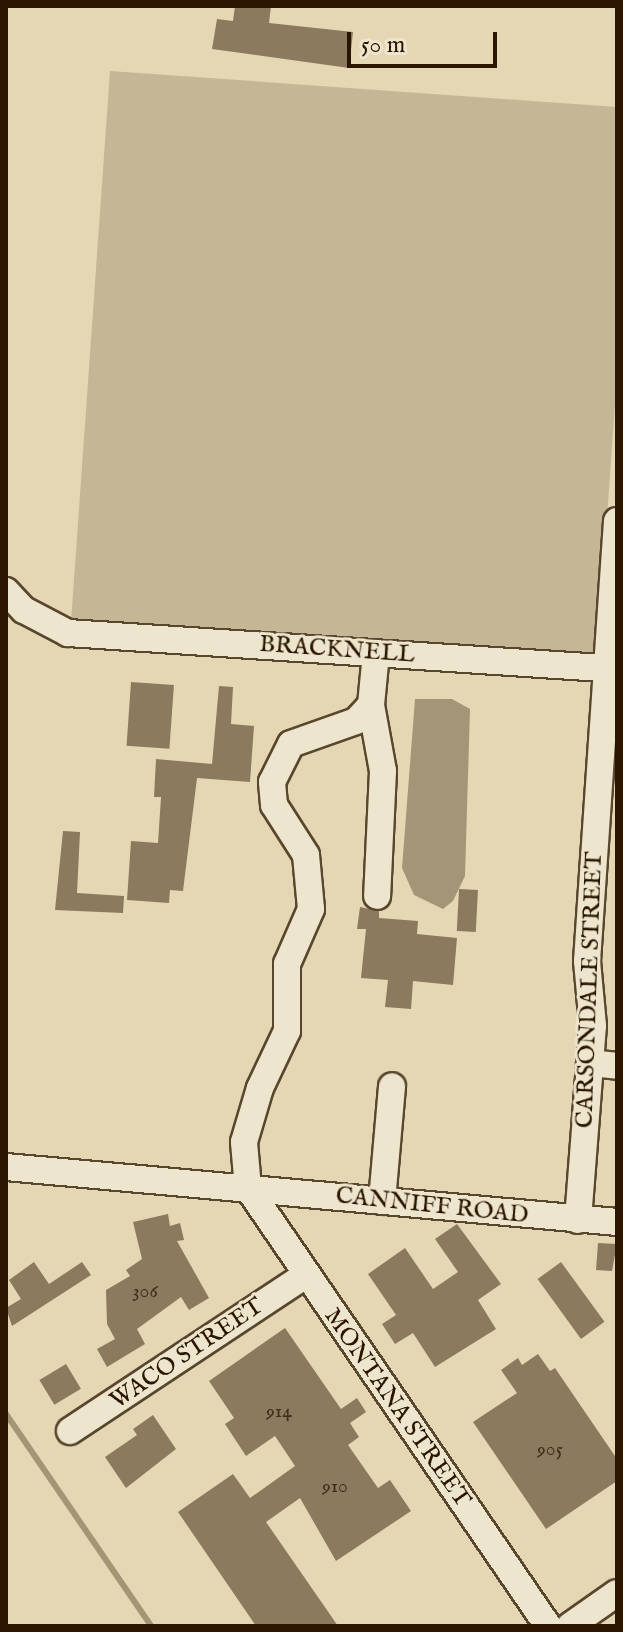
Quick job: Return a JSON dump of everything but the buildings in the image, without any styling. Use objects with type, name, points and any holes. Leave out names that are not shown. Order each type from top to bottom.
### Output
[{"type":"street","name":"CARSONDALE STREET","points":[[578,1220],[590,1063],[587,961],[612,669],[617,521]]},
{"type":"street","name":"BRACKNELL","points":[[6,591],[24,610],[68,633],[612,669]]},
{"type":"street","points":[[376,653],[371,705],[383,771],[377,896]]},
{"type":"street","points":[[248,1188],[244,1142],[260,1088],[287,1031],[287,964],[311,909],[306,855],[274,805],[272,782],[291,744],[356,721],[371,705]]},
{"type":"street","points":[[590,1063],[617,1066]]},
{"type":"street","points":[[382,1201],[392,1086]]},
{"type":"street","name":"CANNIFF ROAD","points":[[6,1167],[617,1222]]},
{"type":"street","name":"MONTANA STREET","points":[[248,1188],[304,1276],[548,1626]]},
{"type":"street","name":"WACO STREET","points":[[70,1431],[304,1276]]},
{"type":"street","points":[[570,1626],[617,1593]]},
{"type":"shaded area","points":[[110,71],[617,107],[617,376],[597,659],[71,622]]},
{"type":"shaded area","points":[[415,699],[452,699],[470,709],[465,876],[453,901],[443,909],[414,895],[402,868]]},
{"type":"waterway","points":[[6,1414],[151,1626]]}]
